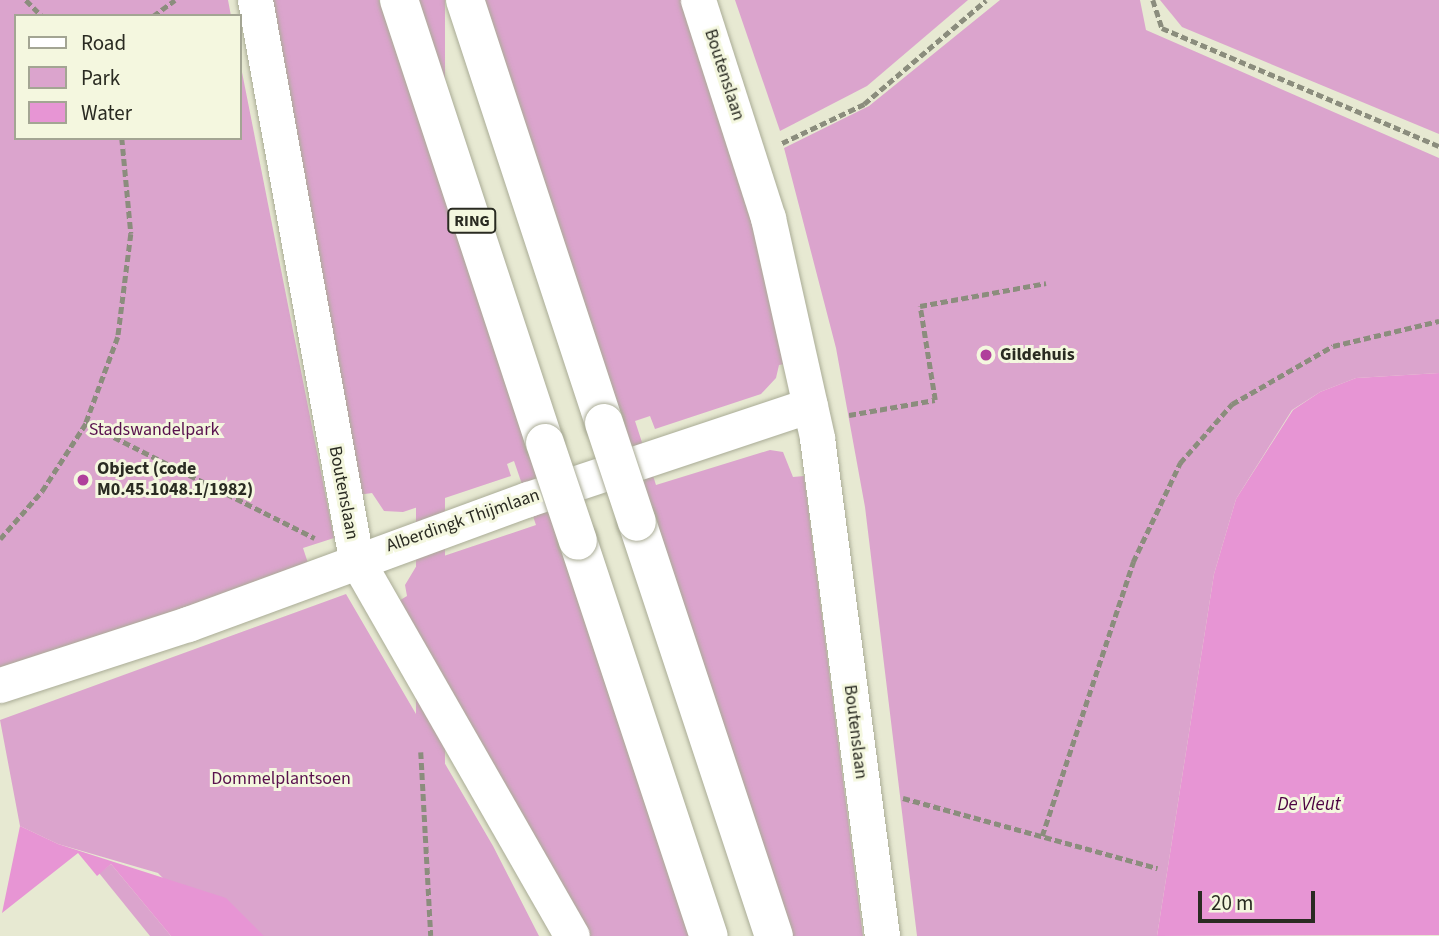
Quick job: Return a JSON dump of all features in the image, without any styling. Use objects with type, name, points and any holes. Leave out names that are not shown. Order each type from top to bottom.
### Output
[{"type":"main road","name":"RING","points":[[399,0],[709,936]]},
{"type":"main road","points":[[465,0],[774,936]]},
{"type":"street","name":"Boutenslaan","points":[[255,0],[356,559],[572,936]]},
{"type":"street","name":"Boutenslaan","points":[[698,0],[748,153],[786,287],[812,413],[882,936]]},
{"type":"street","name":"Alberdingk Thijmlaan","points":[[0,685],[188,624],[356,559],[812,413]]},
{"type":"path","points":[[26,0],[40,14]]},
{"type":"path","points":[[156,14],[175,0]]},
{"type":"path","points":[[748,153],[787,141],[864,104],[986,0]]},
{"type":"path","points":[[1153,0],[1162,28],[1439,146]]},
{"type":"path","points":[[0,539],[42,491],[86,423],[120,324],[131,234],[121,140]]},
{"type":"path","points":[[812,413],[935,400],[920,306],[1046,283]]},
{"type":"path","points":[[1042,836],[1133,562],[1180,463],[1232,404],[1333,346],[1439,320]]},
{"type":"path","points":[[86,423],[356,559]]},
{"type":"path","points":[[431,936],[421,749],[454,727]]},
{"type":"path","points":[[861,787],[1158,868]]},
{"type":"green space","name":"Stadswandelpark","points":[[0,0],[228,0],[231,14],[14,14],[14,140],[242,140],[242,72],[334,538],[303,548],[308,563],[168,616],[0,670]]},
{"type":"green space","points":[[271,0],[379,0],[689,936],[589,936],[397,602],[407,596],[405,585],[417,565],[536,525],[514,461],[507,464],[511,476],[403,512],[384,511],[372,493],[358,495]]},
{"type":"green space","points":[[416,0],[445,0],[445,936],[416,936]]},
{"type":"green space","points":[[483,0],[684,0],[727,130],[790,363],[779,365],[776,378],[761,394],[655,429],[650,416],[635,421],[656,485],[770,450],[783,452],[793,477],[804,476],[863,936],[792,936]]},
{"type":"green space","points":[[735,0],[968,0],[867,86],[780,131]]},
{"type":"green space","points":[[1000,0],[1140,0],[1146,30],[1439,158],[1439,373],[1356,378],[1320,392],[1292,410],[1236,499],[1214,574],[1157,936],[917,936],[865,507],[836,348],[784,148],[869,106]]},
{"type":"green space","points":[[1160,0],[1439,0],[1439,134],[1182,27]]},
{"type":"green space","name":"Dommelplantsoen","points":[[346,594],[493,846],[539,936],[219,936],[158,873],[58,844],[20,826],[0,720]]},
{"type":"green space","points":[[111,864],[171,936],[150,936],[99,873]]},
{"type":"water","name":"De Vleut","points":[[1439,373],[1439,935],[1157,936],[1214,574],[1236,499],[1293,410],[1320,392],[1356,378]]},
{"type":"water","points":[[20,826],[58,844],[226,898],[264,936],[171,936],[111,864],[97,876],[78,853],[2,913]]},
{"type":"place","name":"Gildehuis","points":[[986,355]]},
{"type":"place","name":"Object (code M0.45.1048.1/1982)","points":[[83,480]]}]
